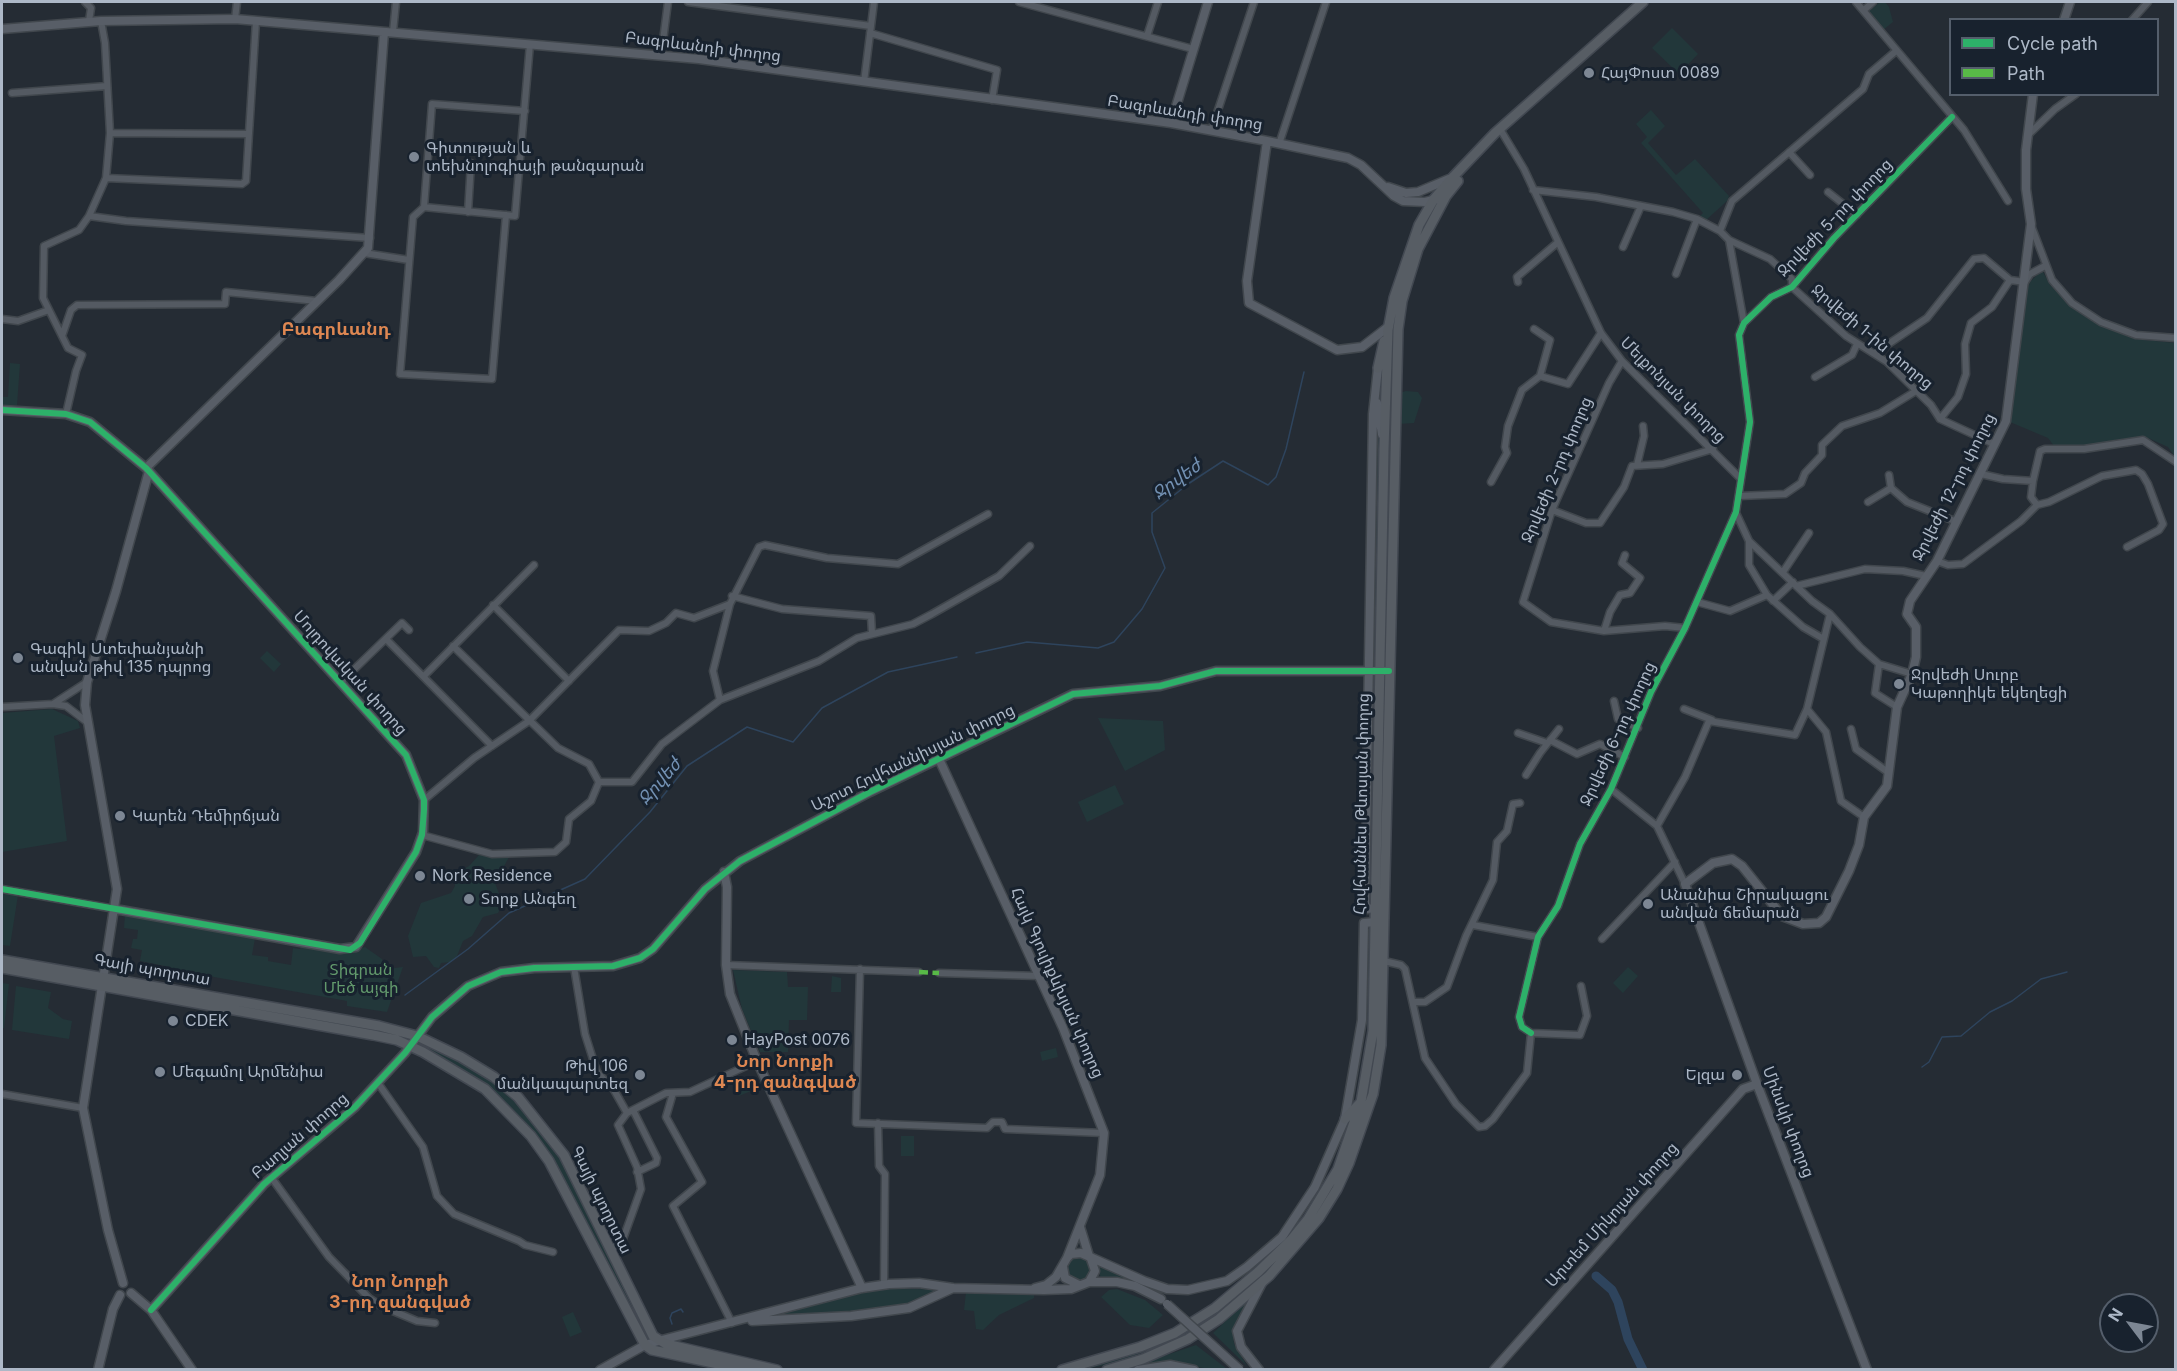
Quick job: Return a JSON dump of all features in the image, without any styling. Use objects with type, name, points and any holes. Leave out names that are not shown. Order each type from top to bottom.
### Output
[{"type":"main road","name":"Հովհաննես Թևոսյան փողոց","points":[[1107,1370],[1143,1359],[1188,1339],[1219,1319],[1263,1281],[1297,1246],[1319,1218],[1345,1171],[1373,1094],[1378,1011],[1377,914],[1398,299],[1411,243],[1434,199],[1502,131],[1643,2]]},
{"type":"main road","name":"Հովհաննես Թևոսյան փողոց","points":[[1502,131],[1651,2]]},
{"type":"main road","name":"Հովհաննես Թևոսյան փողոց","points":[[1385,671],[1384,449],[1388,329],[1418,249],[1454,181]]},
{"type":"main road","points":[[1378,368],[1388,329]]},
{"type":"main road","name":"Հովհաննես Թևոսյան փողոց","points":[[1377,914],[1384,961],[1378,1011]]},
{"type":"main road","name":"Գայի պողոտա","points":[[2,960],[355,1031],[410,1046],[485,1089],[531,1136],[549,1161],[645,1345]]},
{"type":"main road","name":"Գայի պողոտա","points":[[2,968],[379,1026],[417,1036],[495,1077],[518,1097],[564,1155],[649,1331],[658,1341]]},
{"type":"main road","name":"Հովհաննես Թևոսյան փողոց","points":[[1062,1370],[1140,1347],[1175,1333],[1222,1303],[1291,1240],[1326,1190],[1347,1147],[1361,1102],[1377,1031]]},
{"type":"main road","points":[[1345,1119],[1361,1102]]},
{"type":"main road","points":[[658,1341],[777,1370]]},
{"type":"main road","points":[[645,1345],[652,1350],[746,1370]]},
{"type":"street","points":[[85,2],[91,8],[89,21]]},
{"type":"street","points":[[235,19],[237,2]]},
{"type":"street","points":[[123,1283],[108,1230],[83,1108],[117,889],[87,722],[87,682],[116,591],[147,469],[364,253],[370,238],[389,32],[396,2]]},
{"type":"street","points":[[661,56],[668,2]]},
{"type":"street","points":[[687,2],[871,29],[997,70],[992,100]]},
{"type":"street","points":[[864,82],[874,2]]},
{"type":"street","points":[[1019,2],[1193,49]]},
{"type":"street","points":[[1147,36],[1158,2]]},
{"type":"street","points":[[1171,123],[1208,2]]},
{"type":"street","points":[[1211,130],[1254,2]]},
{"type":"street","points":[[1279,144],[1326,2]]},
{"type":"street","points":[[1856,2],[1952,117],[1989,168],[2008,201]]},
{"type":"street","points":[[1864,10],[1873,2]]},
{"type":"street","points":[[2065,18],[2070,2]]},
{"type":"street","points":[[2134,18],[2148,2]]},
{"type":"street","name":"Բագրևանդի փողոց","points":[[2,29],[89,21],[235,19],[661,56],[1211,130],[1348,158],[1361,165],[1403,201],[1425,202],[1446,196]]},
{"type":"street","points":[[66,414],[82,355],[68,348],[43,298],[44,246],[79,230],[89,216],[106,178],[110,133],[101,21]]},
{"type":"street","points":[[106,178],[242,184],[246,181],[256,21]]},
{"type":"street","points":[[424,207],[515,216],[530,44]]},
{"type":"street","points":[[1720,231],[1732,201],[1863,89],[1869,74],[1896,51]]},
{"type":"street","points":[[12,93],[107,86]]},
{"type":"street","name":"Ջրվեժի 12-րդ փողոց","points":[[1685,884],[1713,862],[1732,859],[1742,866],[1782,916],[1803,924],[1819,922],[1827,917],[1859,845],[1864,817],[1887,786],[1897,707],[1912,675],[1916,657],[1916,627],[1907,614],[1910,601],[1937,561],[2006,421],[2031,224],[2026,189],[2027,136],[2033,96]]},
{"type":"street","points":[[2027,136],[2055,109],[2073,96]]},
{"type":"street","points":[[506,215],[492,379],[400,374],[413,217],[424,207],[432,104],[525,111]]},
{"type":"street","name":"Ջրվեժի 5-րդ փողոց","points":[[1744,323],[1771,297],[1792,286],[1952,117]]},
{"type":"street","name":"Մելքոնյան փողոց","points":[[1502,131],[1533,190],[1601,333],[1622,361],[1742,479]]},
{"type":"street","points":[[110,133],[249,134]]},
{"type":"street","points":[[1268,141],[1247,281],[1248,303],[1337,350],[1362,347],[1388,329]]},
{"type":"street","points":[[1789,152],[1810,174]]},
{"type":"street","points":[[468,212],[471,163]]},
{"type":"street","points":[[1386,187],[1406,193],[1418,192],[1454,181]]},
{"type":"street","name":"Ջրվեժի 1-ին փողոց","points":[[1533,190],[1563,192],[1697,219],[1720,231],[1729,240],[1770,258],[1792,279],[1792,286],[1857,344],[1875,353],[1916,391],[1940,419],[1994,444]]},
{"type":"street","points":[[1828,192],[1857,215]]},
{"type":"street","points":[[1623,247],[1641,206]]},
{"type":"street","points":[[89,216],[126,221],[370,238]]},
{"type":"street","points":[[1676,274],[1697,219]]},
{"type":"street","points":[[2031,224],[2045,266],[2058,290],[2101,322],[2136,335],[2175,338]]},
{"type":"street","points":[[1729,240],[1744,323],[1739,335],[1750,422],[1736,512],[1749,541],[1830,614],[1860,647],[1879,664],[1912,675]]},
{"type":"street","points":[[1518,282],[1517,277],[1557,243]]},
{"type":"street","points":[[364,253],[409,260]]},
{"type":"street","points":[[1875,353],[1926,318],[1974,259],[1984,258],[2010,280],[2025,282],[2031,274],[2045,266]]},
{"type":"street","points":[[1940,419],[1958,397],[1966,374],[1965,344],[1971,323],[1992,307],[2010,280]]},
{"type":"street","points":[[62,336],[70,310],[77,305],[225,304],[226,292],[317,301]]},
{"type":"street","points":[[2,319],[18,321],[49,310]]},
{"type":"street","points":[[1491,482],[1507,453],[1505,447],[1508,426],[1522,390],[1540,376],[1550,340],[1534,329]]},
{"type":"street","points":[[1540,376],[1568,384],[1601,333]]},
{"type":"street","points":[[1815,377],[1852,355],[1857,344]]},
{"type":"street","name":"Ջրվեժի 2-րդ փողոց","points":[[1622,361],[1604,393],[1552,510],[1523,602],[1551,622],[1604,631],[1665,626],[1685,628]]},
{"type":"street","points":[[1377,914],[1367,909],[1365,905],[1373,414],[1378,368]]},
{"type":"street","points":[[1740,496],[1785,494],[1801,483],[1805,472],[1822,455],[1822,445],[1842,426],[1880,413],[1916,391]]},
{"type":"street","points":[[1376,396],[1384,449]]},
{"type":"street","name":"Մոլդովական փողոց","points":[[2,410],[66,414],[90,422],[147,469],[406,755],[424,800],[422,835],[416,852],[368,931],[356,947],[350,950],[115,909]]},
{"type":"street","points":[[1637,465],[1644,436],[1643,426]]},
{"type":"street","points":[[2037,505],[2031,497],[2033,481],[2040,451],[2044,449],[2084,449],[2143,440],[2175,462]]},
{"type":"street","points":[[1552,510],[1586,523],[1600,523],[1623,487],[1632,466],[1663,464],[1713,449]]},
{"type":"street","points":[[1937,561],[1948,565],[1963,564],[2021,521],[2037,505],[2102,476],[2136,470],[2142,474],[2148,484],[2163,524],[2159,531],[2127,547]]},
{"type":"street","points":[[1981,474],[2003,479],[2033,481]]},
{"type":"street","points":[[1889,475],[1891,488],[1907,502],[1957,522]]},
{"type":"street","points":[[1868,502],[1891,488]]},
{"type":"street","name":"Ջրվեժի 6-րդ փողոց","points":[[1384,961],[1401,965],[1405,969],[1425,1058],[1456,1104],[1479,1127],[1485,1126],[1494,1119],[1527,1073],[1531,1033],[1522,1026],[1519,1017],[1538,938],[1558,906],[1580,844],[1611,789],[1652,692],[1685,628],[1736,512]]},
{"type":"street","points":[[720,700],[713,671],[732,596],[759,547],[765,545],[827,558],[898,564],[988,514]]},
{"type":"street","points":[[1782,572],[1809,533]]},
{"type":"street","points":[[1749,541],[1749,565],[1767,595],[1803,627],[1822,638]]},
{"type":"street","points":[[599,782],[632,782],[662,744],[720,700],[819,661],[872,633],[913,624],[999,576],[1030,546]]},
{"type":"street","points":[[1604,631],[1610,612],[1620,595],[1630,593],[1640,578],[1622,563],[1625,555]]},
{"type":"street","points":[[424,676],[534,565]]},
{"type":"street","points":[[1773,601],[1795,584],[1865,569],[1903,571],[1926,576]]},
{"type":"street","points":[[1697,602],[1730,611],[1767,595]]},
{"type":"street","points":[[732,596],[782,609],[871,616],[872,633]]},
{"type":"street","points":[[424,800],[492,746],[529,721],[620,630],[649,631],[666,623],[676,613],[694,618],[730,604]]},
{"type":"street","points":[[493,605],[569,681]]},
{"type":"street","points":[[1684,709],[1712,720],[1795,735],[1806,709],[1822,638],[1830,614]]},
{"type":"street","points":[[341,682],[402,623],[409,630]]},
{"type":"street","points":[[386,639],[492,746]]},
{"type":"street","points":[[422,835],[492,854],[555,852],[566,842],[569,819],[591,801],[599,782],[590,764],[558,748],[453,646]]},
{"type":"street","points":[[1879,664],[1875,693],[1897,707]]},
{"type":"street","name":"Աշոտ Հովհաննիսյան փողոց","points":[[417,1036],[453,997],[487,977],[520,969],[613,966],[640,958],[653,949],[689,905],[724,872],[740,861],[853,801],[1073,694],[1160,686],[1216,670],[1385,671]]},
{"type":"street","points":[[53,704],[87,682]]},
{"type":"street","points":[[1614,701],[1617,719],[1638,728]]},
{"type":"street","points":[[2,707],[53,704],[66,706],[87,722]]},
{"type":"street","points":[[1806,709],[1826,732],[1840,801],[1864,817]]},
{"type":"street","points":[[1657,826],[1685,777],[1707,724],[1712,720]]},
{"type":"street","points":[[1526,775],[1559,729]]},
{"type":"street","points":[[1851,729],[1856,749],[1889,773]]},
{"type":"street","points":[[1518,733],[1577,754],[1600,744],[1624,757]]},
{"type":"street","name":"Հայկ Գյուլիքևխյան փողոց","points":[[939,759],[1039,976],[1104,1133],[1100,1175],[1067,1258]]},
{"type":"street","points":[[1611,789],[1657,826],[1685,884]]},
{"type":"street","points":[[1413,1002],[1425,1002],[1447,987],[1493,880],[1497,842],[1507,831],[1513,804],[1520,803]]},
{"type":"street","points":[[1602,939],[1675,862]]},
{"type":"street","points":[[724,872],[727,886],[726,965],[730,994],[757,1061],[862,1288]]},
{"type":"street","name":"Մինսկի փողոց","points":[[1685,884],[1757,1084],[1867,1370]]},
{"type":"street","points":[[2,889],[115,909]]},
{"type":"street","points":[[1268,1263],[1315,1187],[1345,1119],[1362,1020],[1364,922],[1377,914]]},
{"type":"street","points":[[1473,925],[1538,938]]},
{"type":"street","points":[[726,965],[919,972]]},
{"type":"street","points":[[574,967],[585,1034],[597,1072],[614,1090],[627,1113]]},
{"type":"street","points":[[860,969],[856,1123],[987,1128],[993,1122],[1002,1122],[1007,1129],[1104,1133]]},
{"type":"street","points":[[939,973],[1039,976]]},
{"type":"street","points":[[1531,1033],[1580,1035],[1587,1016],[1581,986]]},
{"type":"street","name":"Բաղյան փողոց","points":[[152,1310],[271,1177],[321,1137],[378,1083],[417,1036]]},
{"type":"street","points":[[610,1251],[623,1239],[641,1189],[637,1172],[618,1125],[627,1113],[666,1093],[690,1092],[757,1061]]},
{"type":"street","points":[[378,1083],[423,1148],[437,1196],[454,1214],[519,1240],[525,1245],[553,1252]]},
{"type":"street","name":"Արտեմ Միկոյան փողոց","points":[[1494,1370],[1743,1089],[1757,1084]]},
{"type":"street","points":[[672,1093],[666,1117],[702,1182],[673,1206],[736,1323]]},
{"type":"street","points":[[2,1094],[83,1108]]},
{"type":"street","points":[[633,1110],[657,1158],[656,1163],[637,1172]]},
{"type":"street","points":[[878,1123],[879,1166],[885,1174],[884,1285]]},
{"type":"street","points":[[271,1177],[329,1257],[369,1298],[381,1306],[417,1321],[435,1323]]},
{"type":"street","points":[[1080,1226],[1095,1271],[1089,1282]]},
{"type":"street","points":[[1035,1288],[1051,1282],[1067,1258],[1077,1253],[1144,1281],[1174,1290],[1210,1287],[1239,1273],[1282,1237]]},
{"type":"street","points":[[1062,1267],[1065,1278],[1079,1285]]},
{"type":"street","points":[[1144,1281],[1164,1302],[1240,1370]]},
{"type":"street","points":[[1259,1370],[1240,1347],[1238,1331],[1263,1281]]},
{"type":"street","points":[[600,1370],[645,1345],[658,1341],[736,1323],[862,1288],[884,1285],[919,1283],[953,1288],[1071,1289],[1089,1282],[1126,1283],[1164,1302]]},
{"type":"street","points":[[98,1370],[113,1309],[120,1295],[118,1287],[123,1283],[129,1284],[130,1293],[152,1310],[192,1370]]},
{"type":"street","points":[[736,1323],[851,1316],[909,1308],[953,1288]]},
{"type":"street","points":[[120,1295],[126,1296],[130,1293]]},
{"type":"street","points":[[1138,1370],[1170,1365],[1194,1370]]},
{"type":"green space","points":[[1880,2],[1885,2],[1889,7],[1893,22],[1883,30],[1869,11]]},
{"type":"green space","points":[[1672,28],[1698,54],[1679,74],[1652,48]]},
{"type":"green space","points":[[1651,110],[1665,126],[1648,143],[1676,175],[1695,159],[1729,196],[1727,201],[1705,221],[1700,216],[1703,213],[1641,143],[1647,137],[1636,124]]},
{"type":"green space","points":[[2042,270],[2050,285],[2078,312],[2099,325],[2135,339],[2175,343],[2175,457],[2168,447],[2148,438],[2120,439],[2079,447],[2054,446],[2048,438],[2010,422],[2026,291],[2031,281]]},
{"type":"green space","points":[[1397,308],[1393,351],[1386,652],[1384,652],[1392,326]]},
{"type":"green space","points":[[10,363],[20,364],[17,405],[2,405],[2,397],[8,397]]},
{"type":"green space","points":[[1418,392],[1422,398],[1414,423],[1398,424],[1399,393]]},
{"type":"green space","points":[[1375,411],[1379,438],[1378,651],[1376,653],[1373,644]]},
{"type":"green space","points":[[267,651],[281,664],[274,672],[260,658]]},
{"type":"green space","points":[[1372,707],[1376,707],[1373,904],[1367,904]]},
{"type":"green space","points":[[52,709],[78,721],[80,728],[54,736],[67,841],[2,852],[2,713]]},
{"type":"green space","points":[[1098,718],[1163,721],[1165,750],[1125,771]]},
{"type":"green space","points":[[1115,785],[1124,804],[1087,822],[1078,802]]},
{"type":"green space","points":[[479,855],[509,857],[495,883],[503,904],[498,913],[483,917],[472,936],[463,941],[457,956],[451,962],[441,963],[439,968],[434,967],[426,956],[413,957],[408,936],[421,903],[451,893],[455,886],[454,874],[469,866]]},
{"type":"green space","points":[[2,893],[18,895],[10,946],[2,945]]},
{"type":"green space","name":"Տիգրան Մեծ այգի","points":[[125,914],[255,938],[252,955],[268,957],[268,961],[291,965],[293,948],[300,949],[301,946],[343,954],[365,947],[382,959],[386,969],[403,967],[387,1012],[347,1006],[347,1001],[170,969],[170,967],[140,961],[142,950],[131,948],[133,939],[137,939],[138,930],[124,928]]},
{"type":"green space","points":[[1369,928],[1373,929],[1371,1005],[1366,1005]]},
{"type":"green space","points":[[1628,967],[1638,976],[1623,993],[1613,983]]},
{"type":"green space","points":[[733,970],[787,972],[788,987],[808,987],[807,1020],[789,1020],[788,1052],[760,1052],[742,1009]]},
{"type":"green space","points":[[832,976],[841,978],[841,992],[831,992]]},
{"type":"green space","points":[[2,983],[9,984],[4,1028],[2,1028]]},
{"type":"green space","points":[[16,986],[51,992],[48,1008],[63,1019],[72,1021],[69,1039],[12,1030]]},
{"type":"green space","points":[[424,1043],[494,1082],[526,1112],[555,1149],[567,1168],[635,1313],[632,1314],[560,1172],[530,1128],[481,1081],[423,1047]]},
{"type":"green space","points":[[1056,1048],[1058,1057],[1042,1061],[1040,1052]]},
{"type":"green space","points":[[753,1077],[758,1088],[739,1096],[734,1086]]},
{"type":"green space","points":[[901,1136],[914,1136],[914,1156],[901,1156]]},
{"type":"green space","points":[[1079,1257],[1087,1261],[1091,1269],[1087,1277],[1079,1281],[1071,1277],[1067,1269],[1071,1261]]},
{"type":"green space","points":[[1097,1264],[1130,1278],[1132,1281],[1101,1279]]},
{"type":"green space","points":[[1258,1278],[1234,1301],[1178,1339],[1115,1363],[1081,1370],[1176,1337],[1202,1321]]},
{"type":"green space","points":[[894,1288],[942,1290],[908,1304],[867,1310],[782,1316],[782,1313],[861,1293]]},
{"type":"green space","points":[[1117,1289],[1145,1300],[1163,1315],[1149,1328],[1130,1325],[1101,1297],[1109,1290]]},
{"type":"green space","points":[[966,1292],[1034,1294],[1034,1298],[999,1315],[983,1330],[976,1329],[974,1311],[964,1310]]},
{"type":"green space","points":[[1249,1299],[1233,1333],[1234,1344],[1247,1366],[1213,1333]]},
{"type":"green space","points":[[573,1312],[582,1332],[570,1337],[562,1317]]},
{"type":"green space","points":[[1196,1345],[1227,1369],[1209,1369],[1164,1361],[1122,1370]]},
{"type":"waterway","name":"Ջրվեժ","points":[[976,653],[1027,642],[1098,648],[1114,642],[1142,609],[1165,568],[1152,532],[1152,513],[1188,484],[1223,461],[1268,485],[1276,477],[1286,449],[1304,372]]},
{"type":"waterway","name":"Ջրվեժ","points":[[405,995],[468,949],[509,913],[585,879],[650,812],[687,766],[747,727],[793,742],[822,708],[888,672],[957,657]]},
{"type":"waterway","points":[[1922,1067],[1929,1062],[1942,1037],[1961,1036],[1990,1012],[2012,1001],[2041,979],[2067,972]]},
{"type":"waterway","points":[[1596,1276],[1612,1290],[1618,1302],[1628,1339],[1643,1370]]},
{"type":"waterway","points":[[672,1324],[670,1318],[672,1313],[681,1309],[683,1312]]},
{"type":"marked path","points":[[919,972],[939,973]]},
{"type":"cycle path","points":[[1531,1033],[1522,1027],[1519,1017],[1538,937],[1558,906],[1580,844],[1611,789],[1651,692],[1685,628],[1736,512],[1750,422],[1739,335],[1744,323],[1771,297],[1792,287],[1834,238],[1952,117]]},
{"type":"cycle path","points":[[2,410],[66,414],[90,422],[146,468],[406,755],[424,800],[422,835],[416,852],[360,943],[350,950],[2,889]]},
{"type":"cycle path","points":[[151,1310],[264,1184],[355,1107],[405,1053],[432,1017],[468,986],[501,972],[534,968],[613,966],[640,958],[653,949],[705,889],[740,861],[870,792],[1073,694],[1160,686],[1216,671],[1389,671]]},
{"type":"place","name":"ՀայՓոստ 0089","points":[[1589,73]]},
{"type":"place","name":"Գիտության և տեխնոլոգիայի թանգարան","points":[[414,157]]},
{"type":"place","name":"Գագիկ Ստեփանյանի անվան թիվ 135 դպրոց","points":[[18,658]]},
{"type":"place","name":"Ջրվեժի Սուրբ Կաթողիկե եկեղեցի","points":[[1899,684]]},
{"type":"place","name":"Կարեն Դեմիրճյան","points":[[120,816]]},
{"type":"place","name":"Nork Residence","points":[[420,876]]},
{"type":"place","name":"Տորք Անգեղ","points":[[469,899]]},
{"type":"place","name":"Անանիա Շիրակացու անվան ճեմարան","points":[[1648,904]]},
{"type":"place","name":"CDEK","points":[[173,1021]]},
{"type":"place","name":"HayPost 0076","points":[[732,1040]]},
{"type":"place","name":"Մեգամոլ Արմենիա","points":[[160,1072]]},
{"type":"place","name":"Թիվ 106 մանկապարտեզ","points":[[640,1075]]},
{"type":"place","name":"Ելզա","points":[[1737,1075]]},
{"type":"district","name":"Բագրևանդ","points":[[336,330]]},
{"type":"district","name":"Նոր Նորքի 4-րդ զանգված","points":[[785,1072]]},
{"type":"district","name":"Նոր Նորքի 3-րդ զանգված","points":[[400,1292]]}]
